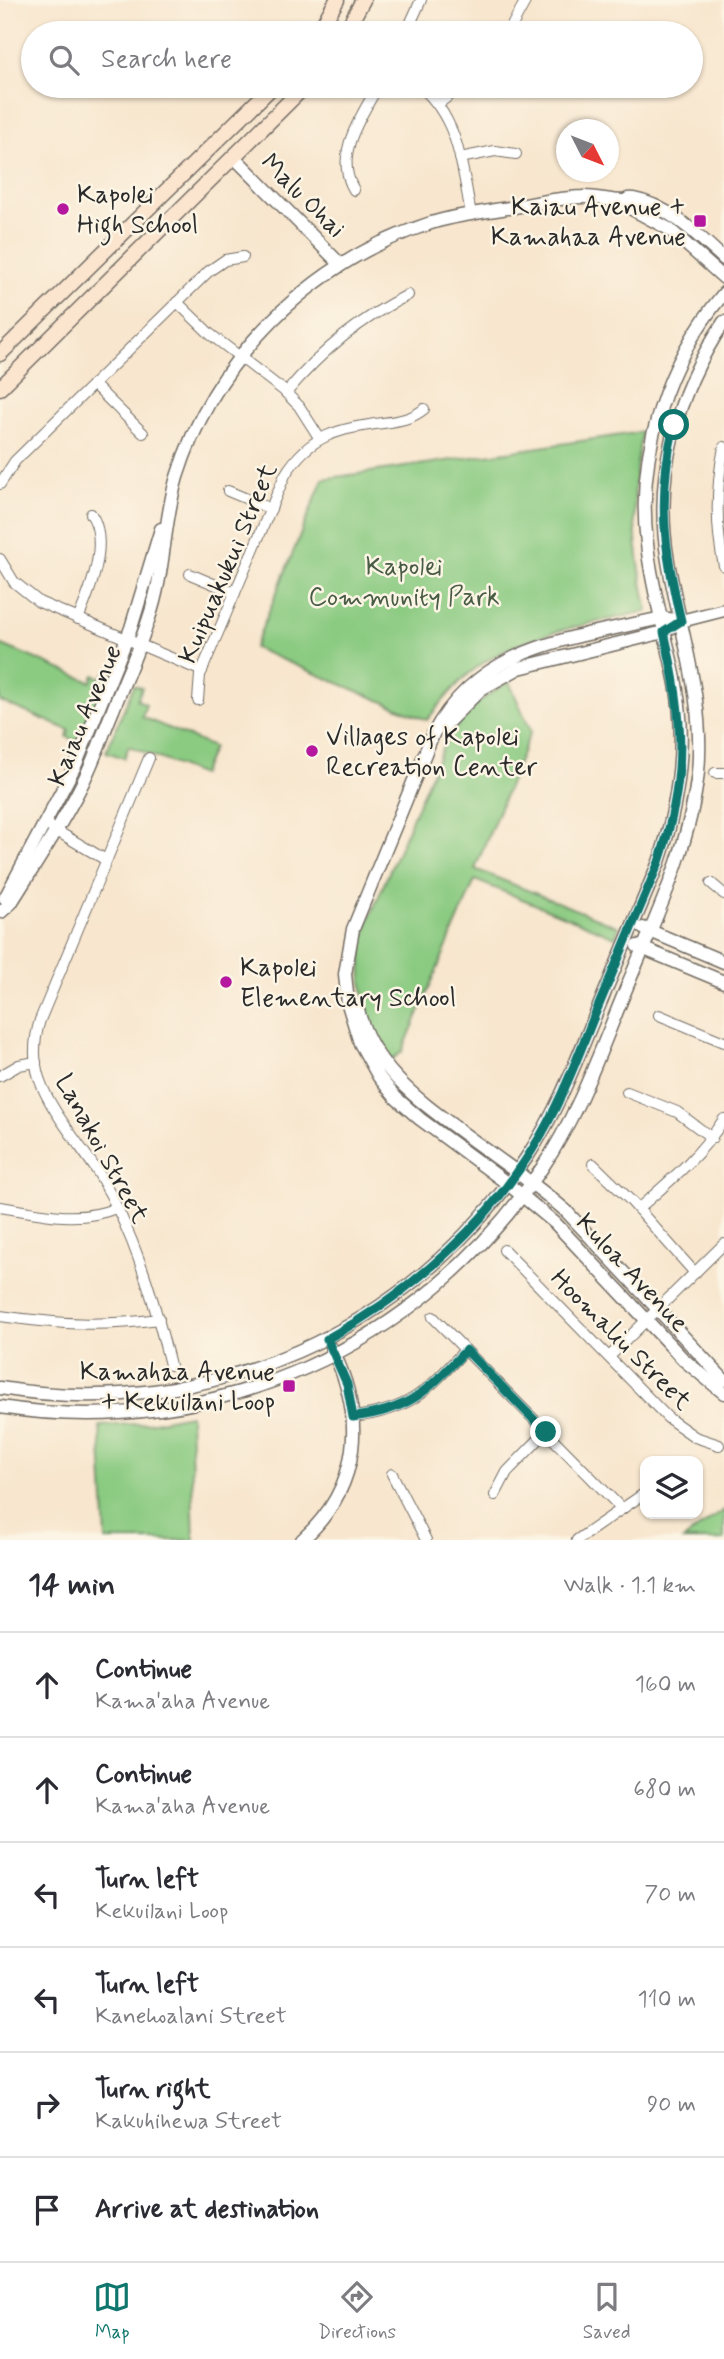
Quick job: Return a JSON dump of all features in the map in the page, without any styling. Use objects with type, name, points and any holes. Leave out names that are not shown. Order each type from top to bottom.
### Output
[{"type":"main road","points":[[325,21],[337,0]]},
{"type":"main road","points":[[352,21],[363,0]]},
{"type":"main road","points":[[0,354],[261,98]]},
{"type":"main road","points":[[0,388],[293,98]]},
{"type":"main road","points":[[217,141],[234,157]]},
{"type":"street","points":[[412,21],[422,0]]},
{"type":"street","points":[[515,21],[526,0]]},
{"type":"street","points":[[354,190],[347,171],[348,149],[354,130],[371,98]]},
{"type":"street","points":[[432,98],[453,131],[471,214]]},
{"type":"street","points":[[438,104],[446,98]]},
{"type":"street","points":[[460,159],[495,151],[516,154]]},
{"type":"street","name":"Malu Ohai","points":[[234,157],[341,265]]},
{"type":"street","name":"Kaiau Avenue","points":[[1,913],[4,899],[50,827],[133,641],[138,608],[159,532],[166,519],[177,477],[194,434],[215,393],[240,357],[286,306],[341,265],[410,230],[450,218],[572,197],[622,201],[631,199],[672,216],[724,259]]},
{"type":"street","name":"Kaiau Avenue","points":[[622,201],[669,229],[724,278]]},
{"type":"street","points":[[0,484],[15,461],[214,266],[225,260],[243,257]]},
{"type":"street","points":[[0,1388],[64,1396],[169,1390],[199,1385],[265,1364],[327,1339],[373,1312],[431,1267],[466,1233],[508,1184],[540,1136],[564,1092],[665,843],[678,785],[681,744],[679,705],[649,562],[645,521],[646,480],[652,440],[678,363],[698,328],[724,293]]},
{"type":"street","points":[[286,393],[321,353],[342,335],[375,312],[408,295]]},
{"type":"street","points":[[177,302],[210,334],[286,393],[299,407],[320,439]]},
{"type":"street","points":[[0,1407],[78,1415],[171,1409],[204,1402],[271,1381],[335,1355],[383,1327],[443,1281],[462,1264],[531,1183],[556,1145],[580,1099],[683,848],[693,808],[698,766],[697,702],[665,540],[663,501],[674,425],[687,389],[724,322]]},
{"type":"street","points":[[93,384],[143,433]]},
{"type":"street","name":"Kuipuakukui Street","points":[[198,700],[202,671],[290,467],[302,452],[320,439],[351,427],[405,420],[425,409]]},
{"type":"street","points":[[724,447],[719,477],[724,566]]},
{"type":"street","points":[[228,491],[271,509]]},
{"type":"street","points":[[78,619],[91,586],[96,563],[97,529],[91,514]]},
{"type":"street","points":[[0,559],[15,582],[30,597],[202,671]]},
{"type":"street","points":[[190,574],[235,593]]},
{"type":"street","points":[[432,740],[470,698],[506,674],[532,664],[664,632],[681,621],[724,610]]},
{"type":"street","points":[[350,944],[358,915],[432,740],[445,712],[464,690],[487,671],[509,658],[544,645],[661,618],[681,621]]},
{"type":"street","name":"Lanakoi Street","points":[[149,758],[40,1020],[35,1039],[36,1062],[46,1093],[99,1175],[137,1254],[159,1319],[170,1365]]},
{"type":"street","points":[[50,827],[106,860]]},
{"type":"street","points":[[711,883],[724,894]]},
{"type":"street","points":[[633,924],[724,962]]},
{"type":"street","points":[[626,942],[724,982]]},
{"type":"street","name":"Kuloa Avenue","points":[[350,944],[360,1017],[385,1066],[414,1097],[531,1183],[571,1216],[724,1380]]},
{"type":"street","name":"Kuloa Avenue","points":[[350,944],[345,974],[348,1004],[360,1043],[379,1077],[396,1098],[522,1195],[565,1232],[684,1360],[724,1393]]},
{"type":"street","points":[[659,1015],[724,1042]]},
{"type":"street","points":[[0,1076],[19,1065],[36,1062]]},
{"type":"street","points":[[627,1092],[677,1112],[712,1138]]},
{"type":"street","points":[[638,1209],[685,1168],[712,1138],[724,1119]]},
{"type":"street","points":[[593,1164],[638,1209],[695,1273]]},
{"type":"street","points":[[0,1207],[76,1217],[93,1216],[116,1208]]},
{"type":"street","points":[[609,1357],[724,1244]]},
{"type":"street","name":"Hoomaliu Street","points":[[504,1250],[657,1408],[695,1437],[719,1445]]},
{"type":"street","points":[[0,1316],[77,1325],[120,1324],[159,1319]]},
{"type":"street","points":[[433,1317],[622,1509]]},
{"type":"street","points":[[302,1540],[327,1514],[344,1481],[353,1444],[353,1417],[347,1384],[327,1339]]},
{"type":"street","points":[[353,1417],[381,1413],[411,1401],[435,1383],[466,1350]]},
{"type":"street","points":[[495,1495],[508,1472],[546,1432]]},
{"type":"street","points":[[392,1474],[426,1540]]},
{"type":"street","points":[[577,1540],[640,1496]]},
{"type":"green space","name":"Kapolei Community Park","points":[[642,432],[634,500],[639,566],[648,611],[555,632],[490,658],[453,689],[427,720],[254,648],[323,479]]},
{"type":"green space","points":[[0,644],[91,682],[94,675],[102,678],[107,670],[115,674],[82,753],[72,749],[76,741],[67,737],[69,730],[0,701]]},
{"type":"green space","points":[[509,682],[531,731],[475,869],[619,927],[615,937],[475,880],[402,1052],[391,1060],[373,1027],[363,992],[362,956],[369,919],[444,744],[472,708]]},
{"type":"green space","points":[[134,685],[142,688],[137,700],[146,704],[142,717],[213,747],[201,775],[129,746],[124,758],[106,752]]},
{"type":"green space","points":[[190,1415],[194,1540],[106,1540],[100,1426],[148,1423]]},
{"type":"green space","points":[[724,1510],[724,1540],[683,1540]]},
{"type":"place","name":"Kapolei High School","points":[[63,209]]},
{"type":"place","name":"Kaiau Avenue + Kamahaa Avenue","points":[[700,221]]},
{"type":"place","name":"Villages of Kapolei Recreation Center","points":[[312,751]]},
{"type":"place","name":"Kapolei Elementary School","points":[[226,982]]},
{"type":"place","name":"Kamahaa Avenue + Kekuilani Loop","points":[[289,1386]]},
{"type":"route","points":[[546,1432],[466,1350],[435,1383],[411,1401],[392,1410],[353,1417],[347,1384],[327,1339],[373,1312],[431,1267],[449,1251],[513,1178],[564,1092],[659,862],[670,824],[680,765],[679,705],[664,632],[681,621],[667,559],[663,521],[664,482],[674,425]]}]
